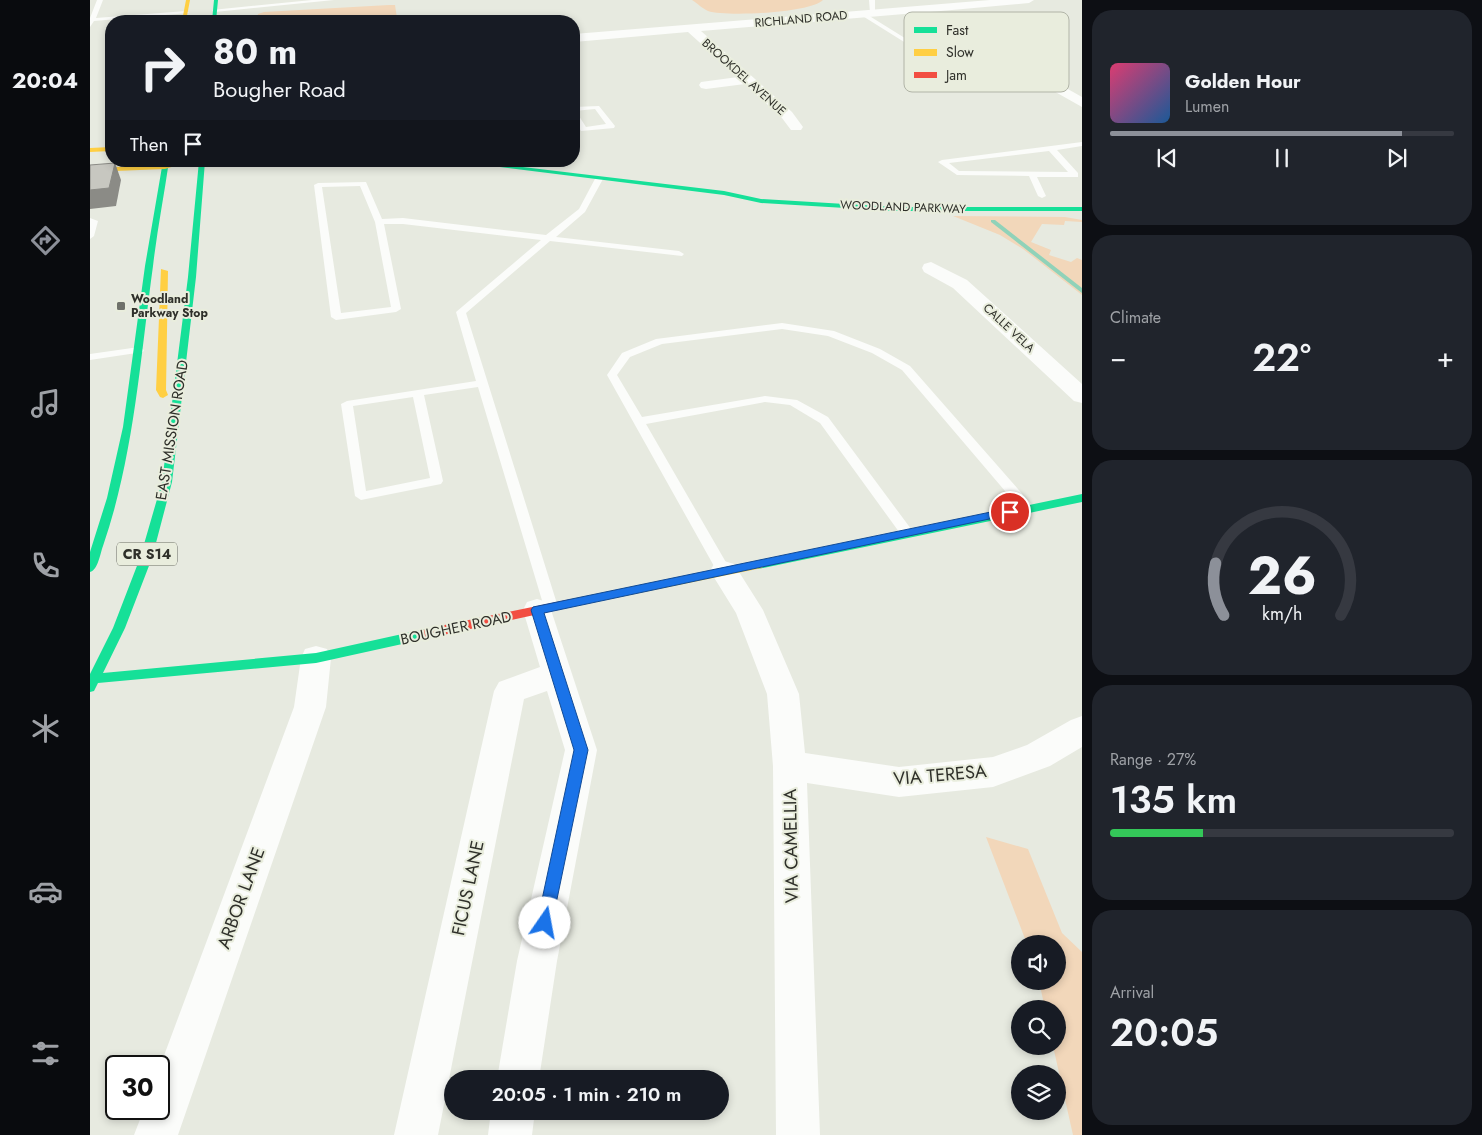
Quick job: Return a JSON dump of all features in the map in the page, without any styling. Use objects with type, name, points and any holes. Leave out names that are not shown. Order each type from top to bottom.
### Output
[{"type":"main road","points":[[185,15],[188,0]]},
{"type":"main road","points":[[90,152],[105,150]]},
{"type":"main road","points":[[90,152],[105,153]]},
{"type":"main road","points":[[90,170],[128,167]]},
{"type":"main road","name":"CR S14","points":[[90,568],[117,492],[126,442],[149,266],[165,167]]},
{"type":"main road","name":"EAST MISSION ROAD","points":[[91,681],[119,628],[146,558],[167,482],[192,277],[201,167]]},
{"type":"main road","name":"WOODLAND PARKWAY","points":[[501,167],[724,193],[761,201],[895,208],[1082,209]]},
{"type":"main road","name":"WOODLAND PARKWAY","points":[[724,193],[763,189]]},
{"type":"main road","points":[[1025,196],[1046,196]]},
{"type":"main road","points":[[149,266],[158,265],[164,267],[161,390],[175,422]]},
{"type":"main road","name":"BOUGHER ROAD","points":[[91,681],[316,658],[724,571],[1082,498]]},
{"type":"street","name":"RICHLAND ROAD","points":[[580,37],[1029,0]]},
{"type":"street","points":[[917,9],[922,12]]},
{"type":"street","name":"BROOKDEL AVENUE","points":[[691,28],[787,115],[796,127]]},
{"type":"street","points":[[706,85],[748,80]]},
{"type":"street","points":[[1063,92],[1082,103]]},
{"type":"street","name":"CALLE VELA","points":[[930,268],[960,284],[1082,396]]},
{"type":"street","name":"VIA CAMELLIA","points":[[724,571],[749,610],[783,694],[790,766],[798,1135]]},
{"type":"street","points":[[519,1070],[537,961],[581,750],[557,674],[544,609]]},
{"type":"street","name":"ARBOR LANE","points":[[156,1135],[310,707],[316,658]]},
{"type":"street","name":"FICUS LANE","points":[[416,1135],[510,691],[557,674]]},
{"type":"street","name":"VIA TERESA","points":[[790,766],[899,782],[993,772],[1038,756],[1082,730]]},
{"type":"street","points":[[510,1135],[512,1120]]},
{"type":"lane","points":[[100,0],[91,22],[105,21]]},
{"type":"lane","points":[[215,10],[332,0]]},
{"type":"lane","points":[[872,0],[868,13],[904,37]]},
{"type":"lane","points":[[580,108],[598,107],[611,126],[584,129],[580,123]]},
{"type":"lane","points":[[1051,148],[1075,175],[957,173],[942,162],[1082,144]]},
{"type":"lane","points":[[1032,174],[1046,196]]},
{"type":"lane","points":[[544,609],[483,383],[461,312],[582,210],[599,179]]},
{"type":"lane","points":[[363,184],[379,222],[396,309],[336,317],[318,185],[363,184]]},
{"type":"lane","points":[[90,221],[94,221],[90,236]]},
{"type":"lane","points":[[379,222],[403,221],[679,254]]},
{"type":"lane","points":[[724,571],[612,375],[626,355],[660,340],[782,326],[830,333],[876,351],[906,368],[1027,508]]},
{"type":"lane","points":[[90,357],[139,350]]},
{"type":"lane","points":[[418,393],[437,481],[361,496],[347,404],[418,393],[483,383]]},
{"type":"lane","points":[[640,421],[765,400],[793,402],[824,420],[907,533]]},
{"type":"shaded area","points":[[692,0],[823,0],[802,8],[786,11],[732,14],[708,11]]},
{"type":"shaded area","points":[[395,5],[397,15],[258,15],[264,12]]},
{"type":"shaded area","points":[[953,216],[1065,217],[1082,220],[1082,222],[1065,221],[1064,225],[1042,224],[1031,242],[1051,250],[1049,255],[1071,262],[1077,258],[1082,260],[1082,295],[1023,249],[1000,235]]},
{"type":"shaded area","points":[[986,837],[1028,849],[1064,935],[1024,935]]},
{"type":"shaded area","points":[[1066,937],[1082,952],[1082,1135],[1073,1135],[1066,1104],[1066,1065],[1057,1065],[1055,1055],[1066,1055],[1066,1000],[1043,1000],[1041,990],[1066,990]]},
{"type":"building","points":[[105,164],[105,167],[114,167],[109,188],[90,190],[90,165]]},
{"type":"waterway","points":[[993,221],[1082,291]]},
{"type":"traffic: fast","points":[[215,15],[216,0]]},
{"type":"traffic: fast","points":[[90,568],[112,498],[128,427],[149,266],[165,167]]},
{"type":"traffic: fast","points":[[90,687],[119,628],[146,558],[167,482],[192,277],[201,167]]},
{"type":"traffic: fast","points":[[505,167],[724,193],[761,201],[895,209],[1082,209]]},
{"type":"traffic: fast","points":[[758,565],[1082,498]]},
{"type":"traffic: fast","points":[[90,679],[316,658],[425,634]]},
{"type":"traffic: slow","points":[[185,15],[188,0]]},
{"type":"traffic: slow","points":[[90,150],[105,149]]},
{"type":"traffic: slow","points":[[90,170],[165,167]]},
{"type":"traffic: slow","points":[[163,395],[161,390],[164,271]]},
{"type":"traffic: slow","points":[[571,603],[758,565]]},
{"type":"traffic: jam","points":[[425,634],[571,603]]},
{"type":"place","name":"Woodland Parkway Stop","points":[[121,306]]},
{"type":"route","points":[[545,923],[581,750],[537,610],[1010,512]]}]
